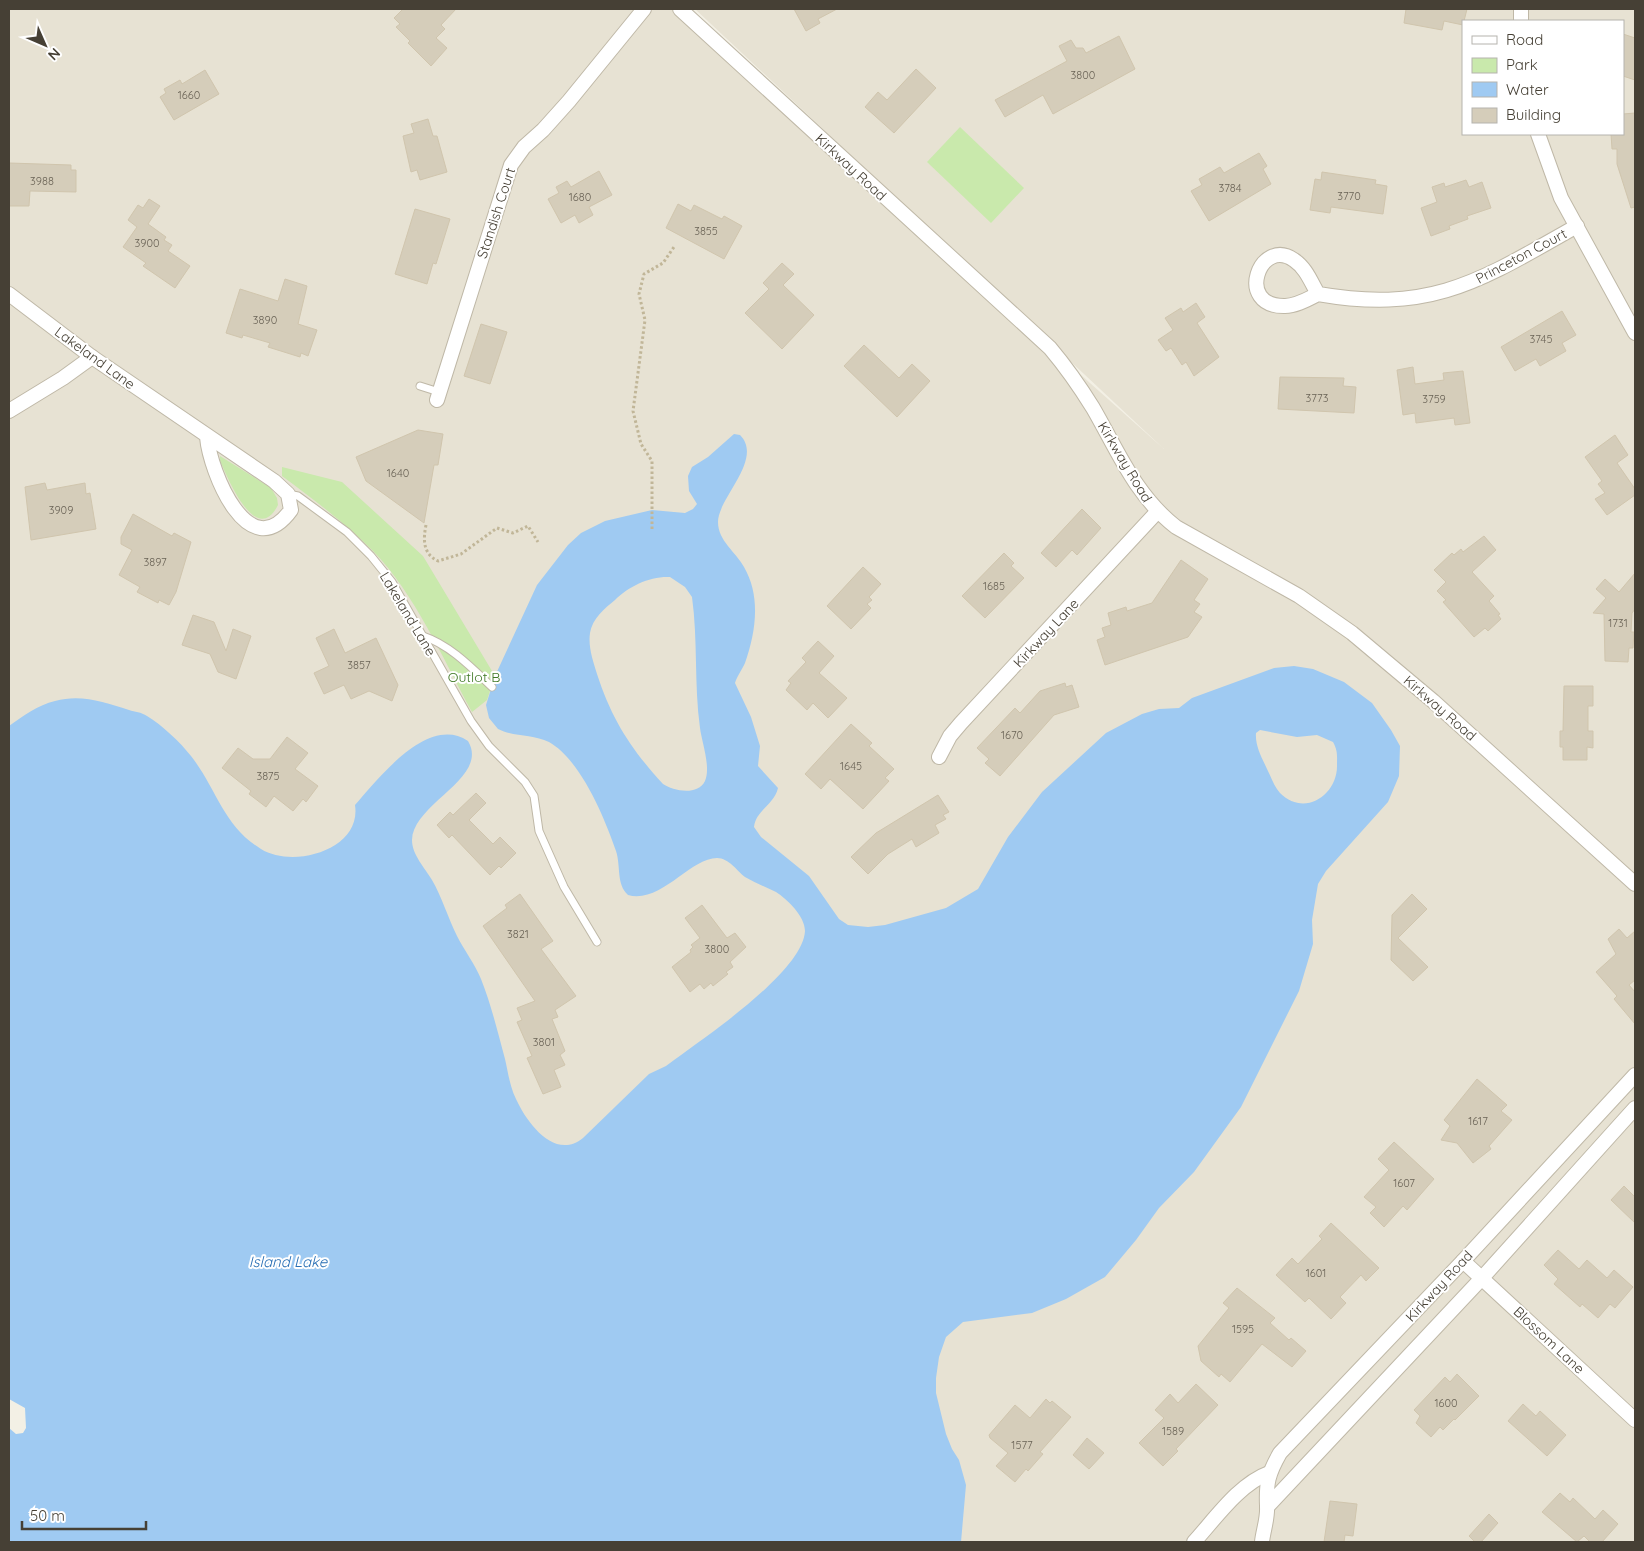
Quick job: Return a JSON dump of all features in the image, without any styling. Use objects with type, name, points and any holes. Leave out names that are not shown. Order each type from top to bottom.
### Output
[{"type":"street","name":"Standish Court","points":[[438,396],[511,165],[524,147],[543,130],[569,101],[644,9]]},
{"type":"street","name":"Kirkway Road","points":[[680,9],[1050,348],[1078,384],[1136,485],[1157,512],[1176,527],[1299,596],[1352,633],[1433,700],[1635,884]]},
{"type":"street","points":[[1538,135],[1555,183],[1635,333]]},
{"type":"street","name":"Princeton Court","points":[[1318,294],[1304,269],[1292,258],[1280,255],[1271,258],[1258,270],[1255,283],[1261,297],[1268,302],[1286,306],[1318,294],[1372,301],[1430,296],[1470,284],[1494,273],[1577,226]]},
{"type":"street","name":"Lakeland Lane","points":[[9,294],[92,357],[207,437],[240,456],[288,494]]},
{"type":"street","points":[[9,411],[63,378],[92,357]]},
{"type":"street","points":[[207,437],[208,455],[234,509],[244,521],[258,528],[270,528],[284,519],[291,510],[288,494]]},
{"type":"street","name":"Kirkway Lane","points":[[939,757],[950,736],[961,723],[1157,512]]},
{"type":"street","name":"Kirkway Road","points":[[1262,1542],[1268,1508],[1266,1488],[1269,1472],[1280,1453],[1464,1261],[1635,1077]]},
{"type":"street","name":"Kirkway Road","points":[[1268,1508],[1482,1278],[1635,1108]]},
{"type":"street","name":"Blossom Lane","points":[[1464,1261],[1635,1420]]},
{"type":"street","points":[[1194,1542],[1246,1486],[1269,1472]]},
{"type":"lane","points":[[420,386],[438,396]]},
{"type":"lane","name":"Lakeland Lane","points":[[288,494],[298,496],[320,511],[372,556],[392,582],[471,721],[489,746],[525,782],[534,796],[539,831],[564,886],[597,942]]},
{"type":"lane","points":[[424,636],[459,657],[492,687]]},
{"type":"path","points":[[652,529],[652,461],[641,444],[633,411],[645,320],[640,301],[639,286],[647,270],[660,266],[674,247]]},
{"type":"path","points":[[426,525],[423,538],[427,553],[438,561],[462,554],[497,528],[513,533],[528,526],[538,542]]},
{"type":"shaded area","points":[[9,9],[671,9],[1164,449],[695,9],[1635,9],[1635,1542],[252,1542],[9,984]]},
{"type":"green space","points":[[960,127],[1024,188],[991,223],[927,162]]},
{"type":"green space","points":[[220,456],[271,488],[277,498],[278,505],[270,516],[261,519],[244,506],[229,481],[220,461]]},
{"type":"green space","name":"Outlot B","points":[[282,467],[342,482],[423,556],[495,676],[487,700],[472,712],[415,607],[388,568],[351,531],[282,476]]},
{"type":"water","name":"Island Lake","points":[[734,434],[740,435],[746,445],[747,455],[744,467],[720,512],[718,522],[724,541],[744,567],[753,590],[755,614],[752,639],[745,663],[735,683],[751,717],[760,746],[758,766],[778,788],[773,799],[758,816],[754,827],[761,837],[809,876],[839,919],[848,925],[868,927],[885,925],[946,908],[978,889],[1008,837],[1042,792],[1106,733],[1142,714],[1159,709],[1179,708],[1192,698],[1274,668],[1294,666],[1313,669],[1344,682],[1372,703],[1400,746],[1399,776],[1388,802],[1326,871],[1318,884],[1312,920],[1313,944],[1299,991],[1241,1107],[1194,1172],[1159,1208],[1136,1240],[1105,1277],[1066,1299],[1032,1313],[963,1322],[946,1337],[939,1357],[936,1393],[946,1434],[959,1460],[966,1485],[961,1542],[9,1542],[9,1428],[16,1434],[23,1433],[26,1428],[25,1408],[9,1399],[9,726],[37,708],[49,703],[74,698],[111,704],[145,715],[165,729],[187,751],[229,818],[248,840],[261,849],[275,855],[290,857],[307,856],[337,844],[348,834],[354,821],[355,805],[390,766],[405,753],[437,736],[453,735],[468,741],[472,754],[469,767],[460,779],[424,814],[416,827],[412,840],[414,851],[436,887],[457,936],[481,979],[494,1019],[512,1090],[521,1109],[543,1136],[552,1142],[562,1145],[573,1144],[583,1138],[649,1074],[666,1066],[724,1023],[769,986],[800,948],[805,931],[799,914],[785,899],[776,892],[745,877],[729,862],[717,858],[696,865],[652,893],[640,896],[628,895],[624,891],[620,880],[616,851],[605,823],[590,791],[571,762],[561,751],[543,739],[504,732],[498,729],[489,718],[486,705],[495,676],[537,585],[568,545],[581,533],[605,521],[652,510],[685,513],[693,509],[697,504],[689,491],[688,476],[692,467],[708,457]],"holes":[[[670,577],[685,587],[692,597],[698,712],[707,769],[707,775],[702,786],[685,791],[673,789],[663,784],[632,746],[609,706],[592,659],[590,643],[593,623],[603,610],[621,595],[633,586],[648,580]],[[1260,730],[1297,737],[1317,735],[1333,742],[1337,754],[1336,776],[1326,793],[1309,803],[1290,800],[1280,793],[1258,747],[1256,733]]]},
{"type":"building","points":[[403,9],[456,9],[441,25],[445,29],[436,38],[447,48],[431,66],[408,43],[410,41],[396,27],[400,24],[394,18]]},
{"type":"building","points":[[794,9],[837,9],[818,19],[820,23],[806,31]]},
{"type":"building","points":[[1406,9],[1467,9],[1462,25],[1444,21],[1442,30],[1404,23]]},
{"type":"building","points":[[1624,34],[1635,38],[1635,80],[1624,76]]},
{"type":"building","points":[[1119,36],[1135,69],[1053,114],[1043,95],[1005,117],[995,100],[1067,61],[1059,46],[1071,40],[1076,48],[1083,48],[1086,53]]},
{"type":"building","points":[[916,69],[936,88],[894,133],[865,107],[878,92],[887,100]]},
{"type":"building","points":[[205,70],[219,94],[174,120],[160,97],[166,93],[164,89],[180,80],[182,84]]},
{"type":"building","points":[[1635,113],[1635,207],[1631,208],[1617,164],[1617,149],[1612,149],[1611,135],[1624,135],[1624,114]]},
{"type":"building","points":[[428,119],[433,136],[437,136],[447,172],[420,180],[417,170],[411,172],[403,136],[414,133],[411,124]]},
{"type":"building","points":[[1259,153],[1267,166],[1263,169],[1271,184],[1209,221],[1191,191],[1202,185],[1199,179],[1220,167],[1224,173]]},
{"type":"building","points":[[9,163],[71,165],[71,170],[76,170],[76,192],[30,191],[29,206],[9,206]]},
{"type":"building","points":[[599,171],[612,195],[589,207],[593,215],[579,223],[575,215],[561,223],[548,199],[559,193],[556,187],[567,181],[571,187]]},
{"type":"building","points":[[1322,172],[1376,180],[1375,184],[1387,186],[1383,214],[1331,207],[1330,213],[1310,210],[1315,179],[1321,180]]},
{"type":"building","points":[[1466,180],[1469,187],[1482,182],[1491,208],[1467,216],[1468,219],[1449,226],[1450,229],[1431,236],[1421,208],[1437,202],[1432,187],[1444,183],[1445,187]]},
{"type":"building","points":[[149,199],[160,206],[148,224],[166,237],[164,240],[172,245],[168,251],[190,266],[175,288],[143,266],[146,263],[123,247],[137,227],[128,220],[138,205],[143,208]]},
{"type":"building","points":[[678,204],[691,211],[694,205],[722,219],[724,216],[742,226],[724,259],[666,228]]},
{"type":"building","points":[[415,209],[450,219],[436,264],[433,263],[427,284],[395,274]]},
{"type":"building","points":[[782,263],[794,274],[783,285],[814,315],[782,349],[745,313],[769,289],[763,283]]},
{"type":"building","points":[[285,279],[307,286],[298,324],[317,330],[308,356],[301,353],[300,357],[268,347],[270,343],[243,335],[242,338],[226,333],[240,289],[278,301]]},
{"type":"building","points":[[1196,303],[1205,317],[1197,323],[1219,357],[1194,376],[1186,362],[1182,365],[1171,348],[1166,351],[1158,340],[1173,330],[1165,318],[1181,308],[1183,312]]},
{"type":"building","points":[[1562,311],[1576,335],[1562,343],[1566,351],[1540,366],[1536,359],[1515,371],[1501,347]]},
{"type":"building","points":[[481,324],[507,332],[490,384],[464,376]]},
{"type":"building","points":[[864,345],[899,378],[912,364],[930,381],[897,417],[844,366]]},
{"type":"building","points":[[1413,367],[1415,384],[1444,380],[1443,373],[1463,371],[1470,423],[1455,425],[1454,418],[1416,423],[1415,413],[1403,415],[1397,370]]},
{"type":"building","points":[[1280,377],[1344,378],[1343,386],[1356,387],[1354,413],[1278,409]]},
{"type":"building","points":[[418,430],[443,434],[438,465],[434,465],[424,523],[366,481],[356,457]]},
{"type":"building","points":[[1615,435],[1628,455],[1617,463],[1635,489],[1635,495],[1607,515],[1595,499],[1605,493],[1598,484],[1602,481],[1585,457]]},
{"type":"building","points":[[45,483],[47,490],[85,483],[86,494],[90,493],[96,529],[31,540],[25,487]]},
{"type":"building","points":[[1082,509],[1101,528],[1077,555],[1072,550],[1056,567],[1041,553]]},
{"type":"building","points":[[133,514],[172,536],[174,533],[191,542],[176,592],[169,605],[159,600],[158,603],[137,592],[140,587],[119,575],[132,550],[121,544],[121,537]]},
{"type":"building","points":[[1484,536],[1496,550],[1472,572],[1494,596],[1489,601],[1500,614],[1498,615],[1501,619],[1488,631],[1485,628],[1474,637],[1443,602],[1446,600],[1437,591],[1446,582],[1434,570],[1452,553],[1454,555],[1461,549],[1463,552]]},
{"type":"building","points":[[1004,553],[1014,563],[1011,566],[1024,578],[985,618],[962,596]]},
{"type":"building","points":[[1181,560],[1208,579],[1194,600],[1200,604],[1194,612],[1202,617],[1188,637],[1105,665],[1097,640],[1105,637],[1102,628],[1111,625],[1108,613],[1126,607],[1127,611],[1152,603]]},
{"type":"building","points":[[863,567],[881,584],[869,597],[872,600],[867,604],[871,608],[851,629],[827,606]]},
{"type":"building","points":[[1635,573],[1635,609],[1632,613],[1631,632],[1634,632],[1633,648],[1629,648],[1628,662],[1605,661],[1604,614],[1593,613],[1606,598],[1596,589],[1605,579],[1619,592]]},
{"type":"building","points":[[193,615],[214,622],[226,651],[233,629],[251,636],[236,679],[218,672],[210,654],[182,645]]},
{"type":"building","points":[[334,629],[345,653],[376,638],[398,685],[392,701],[369,691],[351,699],[344,685],[324,694],[314,673],[329,666],[316,638]]},
{"type":"building","points":[[818,641],[834,656],[819,673],[847,698],[828,718],[813,703],[807,710],[786,690],[791,683],[788,681],[806,662],[802,658]]},
{"type":"building","points":[[1065,683],[1066,687],[1072,685],[1079,707],[1054,715],[1000,776],[985,763],[989,759],[977,748],[1015,708],[1020,713],[1040,691]]},
{"type":"building","points":[[1564,686],[1593,686],[1593,706],[1588,706],[1588,731],[1593,731],[1593,748],[1587,747],[1587,760],[1563,760],[1563,747],[1560,747],[1560,731],[1563,731]]},
{"type":"building","points":[[851,724],[872,743],[869,746],[894,769],[885,778],[889,781],[863,809],[830,779],[821,789],[805,774]]},
{"type":"building","points":[[287,737],[308,753],[295,769],[318,786],[306,802],[303,799],[293,811],[274,796],[266,807],[249,794],[251,791],[222,768],[238,748],[253,759],[270,759]]},
{"type":"building","points":[[476,793],[486,803],[469,820],[493,844],[500,837],[516,853],[501,868],[499,866],[490,875],[452,835],[449,838],[437,825],[450,812],[453,815]]},
{"type":"building","points":[[938,795],[949,812],[943,815],[946,819],[935,825],[939,833],[916,847],[912,839],[888,854],[868,874],[851,857],[876,833]]},
{"type":"building","points":[[520,894],[553,941],[541,949],[576,996],[555,1010],[558,1017],[552,1019],[565,1051],[560,1055],[565,1065],[554,1070],[561,1087],[543,1094],[527,1058],[532,1056],[517,1022],[522,1020],[517,1008],[535,1001],[483,926],[507,908],[505,905]]},
{"type":"building","points":[[1412,894],[1427,909],[1398,938],[1428,967],[1413,981],[1391,960],[1392,915]]},
{"type":"building","points":[[702,905],[727,938],[735,933],[746,947],[730,962],[733,967],[726,972],[728,974],[713,986],[711,983],[704,989],[700,984],[690,992],[672,967],[691,952],[690,950],[693,947],[691,945],[700,938],[685,918]]},
{"type":"building","points":[[1619,929],[1627,938],[1635,931],[1635,980],[1629,985],[1635,992],[1635,1024],[1614,999],[1617,996],[1596,972],[1616,954],[1608,939]]},
{"type":"building","points":[[1477,1079],[1507,1105],[1501,1111],[1512,1120],[1489,1146],[1491,1149],[1473,1163],[1457,1143],[1441,1140],[1450,1126],[1444,1120]]},
{"type":"building","points":[[1394,1142],[1434,1179],[1407,1210],[1403,1206],[1384,1227],[1370,1213],[1376,1207],[1364,1197],[1389,1170],[1378,1159]]},
{"type":"building","points":[[1624,1186],[1635,1197],[1635,1223],[1611,1200]]},
{"type":"building","points":[[1331,1223],[1379,1268],[1366,1281],[1361,1275],[1340,1297],[1346,1303],[1331,1319],[1309,1298],[1305,1302],[1276,1275],[1292,1258],[1298,1264],[1322,1239],[1319,1236]]},
{"type":"building","points":[[1558,1250],[1579,1269],[1587,1260],[1607,1278],[1614,1270],[1633,1287],[1615,1308],[1610,1304],[1598,1318],[1582,1304],[1580,1307],[1554,1284],[1558,1279],[1544,1265]]},
{"type":"building","points":[[1237,1288],[1275,1318],[1270,1323],[1289,1340],[1291,1338],[1306,1351],[1292,1367],[1262,1344],[1230,1382],[1221,1374],[1219,1377],[1201,1361],[1198,1346],[1229,1308],[1223,1303]]},
{"type":"building","points":[[1457,1374],[1479,1396],[1455,1420],[1443,1430],[1440,1427],[1431,1437],[1416,1423],[1420,1416],[1414,1410],[1445,1377],[1450,1382]]},
{"type":"building","points":[[1196,1384],[1218,1405],[1176,1449],[1178,1451],[1163,1466],[1139,1443],[1164,1418],[1155,1410],[1170,1394],[1178,1403]]},
{"type":"building","points":[[1046,1399],[1050,1403],[1052,1401],[1071,1417],[1040,1452],[1043,1454],[1015,1482],[996,1466],[1008,1453],[989,1435],[1015,1405],[1030,1418]]},
{"type":"building","points":[[1523,1404],[1536,1416],[1540,1411],[1566,1435],[1547,1456],[1508,1421]]},
{"type":"building","points":[[1087,1438],[1104,1453],[1089,1469],[1073,1455]]},
{"type":"building","points":[[1560,1493],[1570,1502],[1573,1498],[1595,1519],[1603,1510],[1618,1524],[1602,1542],[1590,1542],[1584,1536],[1577,1542],[1542,1512]]},
{"type":"building","points":[[1330,1501],[1357,1504],[1353,1536],[1345,1535],[1344,1542],[1324,1542]]},
{"type":"building","points":[[1489,1514],[1498,1523],[1481,1542],[1475,1542],[1469,1536]]}]
